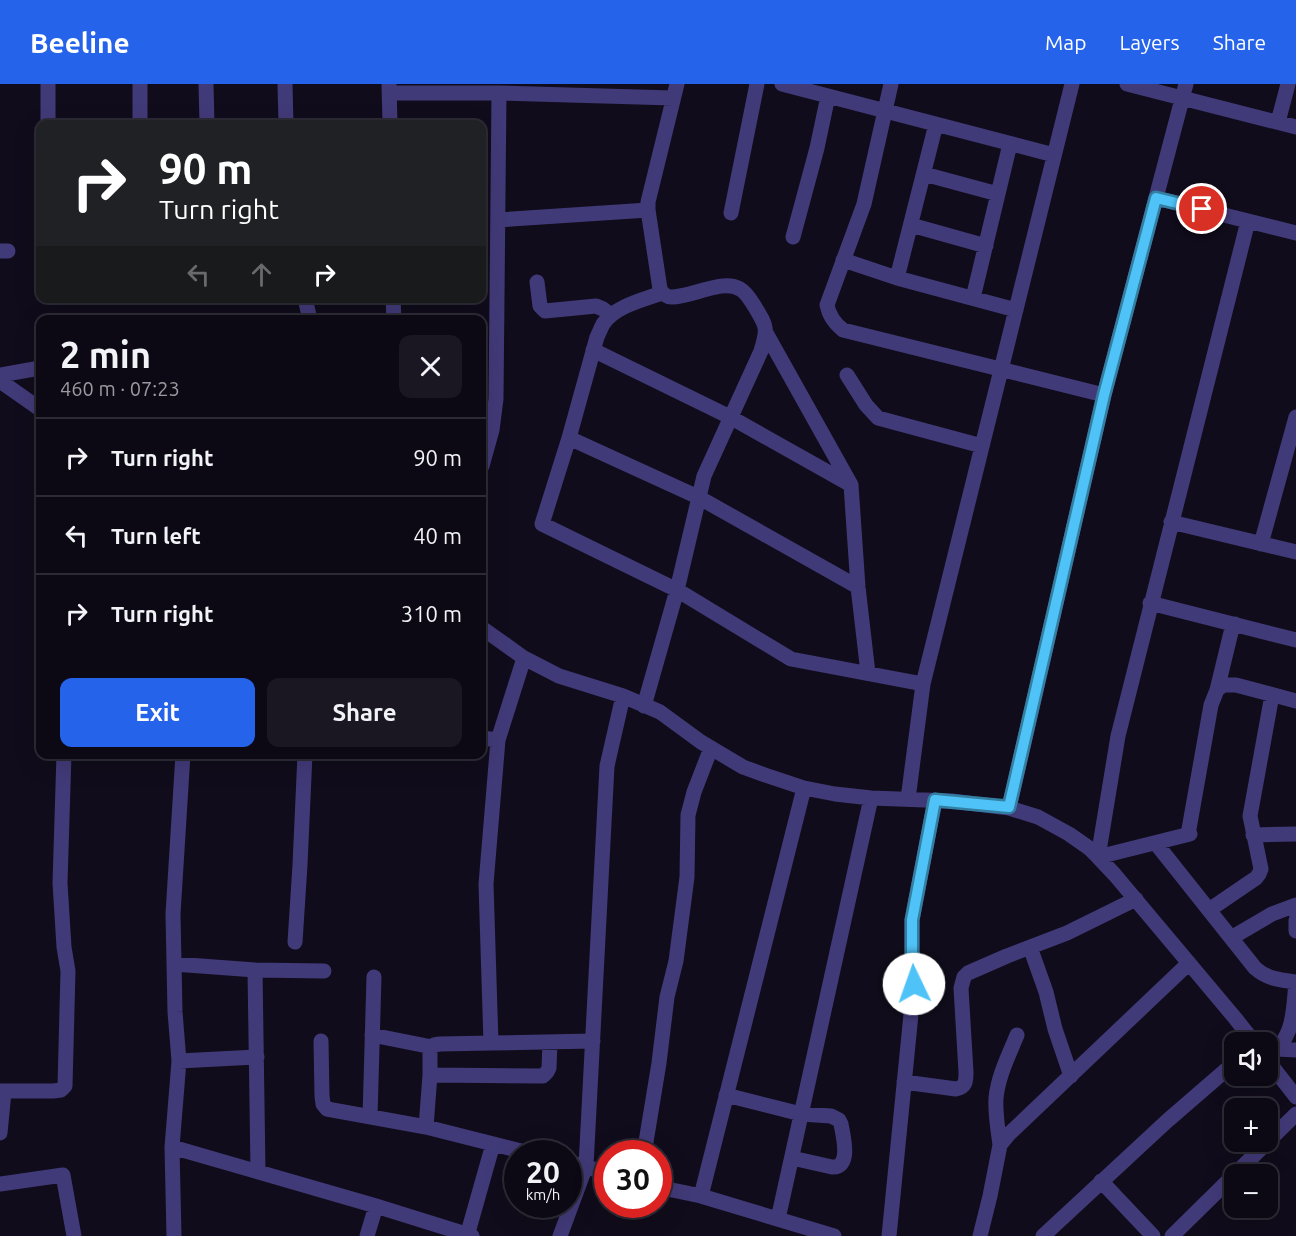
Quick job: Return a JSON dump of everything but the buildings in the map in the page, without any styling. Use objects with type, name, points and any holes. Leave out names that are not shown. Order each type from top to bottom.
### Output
[{"type":"street","points":[[48,84],[48,120]]},
{"type":"street","points":[[140,84],[141,120]]},
{"type":"street","points":[[206,84],[207,120]]},
{"type":"street","points":[[285,84],[286,120]]},
{"type":"street","points":[[731,213],[757,84]]},
{"type":"street","points":[[782,84],[1054,155]]},
{"type":"street","points":[[891,84],[864,204],[827,304],[832,320],[843,330],[1104,395]]},
{"type":"street","points":[[908,799],[924,684],[1072,84]]},
{"type":"street","points":[[1127,84],[1184,91],[1296,127]]},
{"type":"street","points":[[1278,122],[1288,84]]},
{"type":"street","points":[[390,120],[389,88],[499,93],[675,91],[648,202],[659,283],[663,293],[672,297],[721,286],[736,287],[746,293],[851,485],[858,587],[868,673]]},
{"type":"street","points":[[1009,807],[1104,395],[1184,91]]},
{"type":"street","points":[[486,452],[492,430],[496,399],[499,93]]},
{"type":"street","points":[[793,237],[817,148],[828,96]]},
{"type":"street","points":[[897,278],[936,124]]},
{"type":"street","points":[[973,298],[1010,144]]},
{"type":"street","points":[[924,174],[998,194]]},
{"type":"street","points":[[1156,198],[1296,233]]},
{"type":"street","points":[[498,220],[648,210]]},
{"type":"street","points":[[1098,858],[1118,736],[1248,221]]},
{"type":"street","points":[[911,225],[986,246]]},
{"type":"street","points":[[843,260],[897,278],[1016,309]]},
{"type":"street","points":[[537,282],[540,306],[545,311],[596,306],[611,315]]},
{"type":"street","points":[[663,293],[621,309],[603,324],[593,350],[542,524],[677,590],[791,659],[924,684]]},
{"type":"street","points":[[644,706],[677,590],[704,476],[761,351],[766,333]]},
{"type":"street","points":[[593,350],[730,417],[851,485]]},
{"type":"street","points":[[0,375],[36,369]]},
{"type":"street","points":[[847,375],[866,405],[878,418],[982,446]]},
{"type":"street","points":[[0,381],[36,406]]},
{"type":"street","points":[[1261,544],[1295,427]]},
{"type":"street","points":[[569,438],[698,497],[858,587]]},
{"type":"street","points":[[1171,522],[1296,552]]},
{"type":"street","points":[[1150,603],[1296,640]]},
{"type":"street","points":[[1098,858],[1190,832],[1211,705],[1234,624]]},
{"type":"street","points":[[486,631],[524,658],[559,676],[622,696],[660,712],[711,748],[765,775],[804,788],[835,794],[1009,807],[1038,817],[1089,848],[1136,899],[1246,1032]]},
{"type":"street","points":[[491,1043],[486,884],[498,740],[524,658]]},
{"type":"street","points":[[1217,690],[1223,685],[1236,685],[1296,701]]},
{"type":"street","points":[[1209,910],[1260,874],[1261,869],[1250,816],[1272,695]]},
{"type":"street","points":[[560,1236],[586,1166],[607,766],[622,696]]},
{"type":"street","points":[[486,738],[498,740]]},
{"type":"street","points":[[646,1140],[668,997],[676,961],[687,877],[688,814],[711,748]]},
{"type":"street","points":[[0,1133],[2,1091],[61,1090],[65,1086],[68,971],[64,947],[60,883],[64,759]]},
{"type":"street","points":[[174,1236],[172,1147],[179,1061],[175,1012],[173,914],[183,759]]},
{"type":"street","points":[[295,942],[305,759]]},
{"type":"street","points":[[701,1196],[804,788]]},
{"type":"street","points":[[778,1219],[871,798]]},
{"type":"street","points":[[889,1236],[914,984],[912,920],[935,800]]},
{"type":"street","points":[[1253,835],[1296,834]]},
{"type":"street","points":[[1158,846],[1248,961],[1260,973],[1271,978],[1296,982],[1291,1024],[1288,1034],[1278,1047]]},
{"type":"street","points":[[904,1082],[956,1089],[963,1086],[966,1077],[961,988],[964,977],[968,973],[978,967],[1067,933],[1136,899]]},
{"type":"street","points":[[1231,938],[1272,914],[1296,905]]},
{"type":"street","points":[[1296,920],[1296,932]]},
{"type":"street","points":[[1029,947],[1046,992],[1054,1029],[1071,1076]]},
{"type":"street","points":[[1000,1145],[1189,963]]},
{"type":"street","points":[[174,964],[255,970],[324,971]]},
{"type":"street","points":[[255,970],[258,1171]]},
{"type":"street","points":[[370,1117],[374,977]]},
{"type":"street","points":[[372,1035],[432,1047],[440,1044],[593,1041]]},
{"type":"street","points":[[980,1236],[1000,1145],[996,1116],[997,1092],[1017,1035]]},
{"type":"street","points":[[321,1041],[322,1096],[327,1109],[426,1127],[504,1147]]},
{"type":"street","points":[[430,1075],[543,1076],[549,1068],[550,1042]]},
{"type":"street","points":[[426,1127],[430,1075],[429,1054],[432,1047]]},
{"type":"street","points":[[1278,1054],[1296,1050]]},
{"type":"street","points":[[179,1061],[257,1057]]},
{"type":"street","points":[[1278,1067],[1296,1097]]},
{"type":"street","points":[[1042,1236],[1224,1072]]},
{"type":"street","points":[[726,1095],[801,1114],[831,1116],[839,1120],[845,1157],[841,1166],[792,1158]]},
{"type":"street","points":[[1172,1236],[1296,1114]]},
{"type":"street","points":[[172,1147],[376,1206],[469,1236],[493,1144]]},
{"type":"street","points":[[582,1165],[594,1169]]},
{"type":"street","points":[[0,1184],[63,1175],[74,1236]]},
{"type":"street","points":[[1101,1181],[1153,1236]]},
{"type":"street","points":[[672,1190],[701,1196],[834,1236]]},
{"type":"street","points":[[367,1236],[376,1206]]},
{"type":"route","points":[[914,984],[912,920],[935,800],[1009,807],[1104,395],[1156,198],[1202,209]]}]
